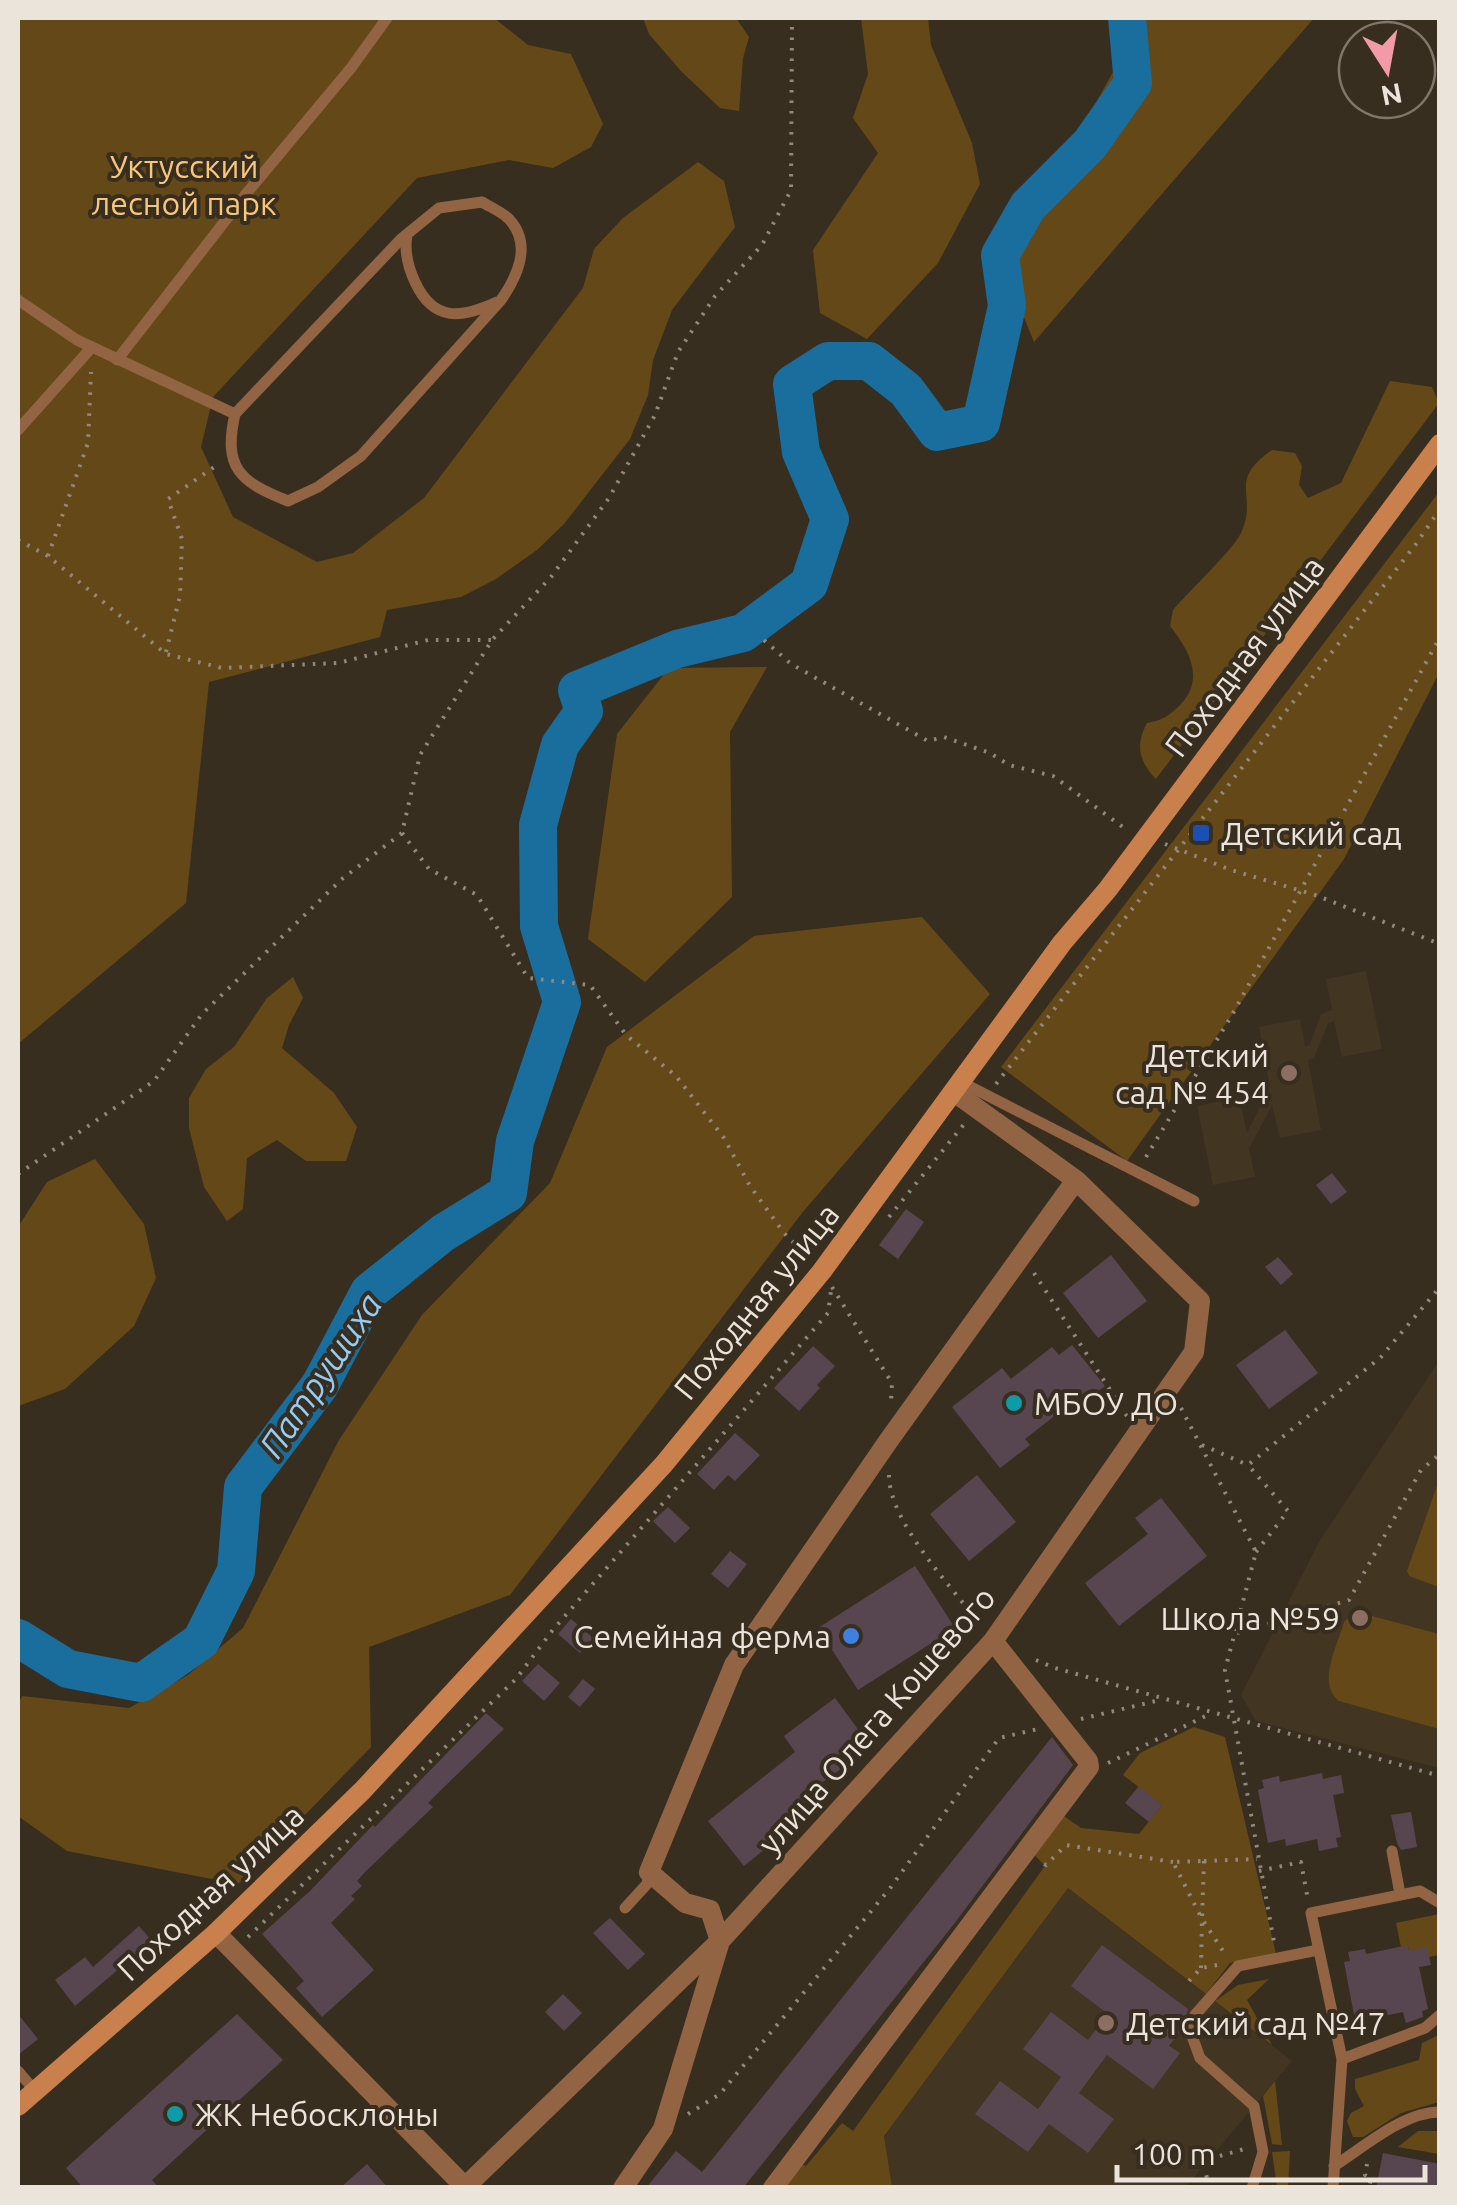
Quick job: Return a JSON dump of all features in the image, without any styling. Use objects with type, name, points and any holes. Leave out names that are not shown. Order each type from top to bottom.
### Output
[{"type":"main road","name":"Походная улица","points":[[18,2106],[216,1933],[363,1790],[664,1464],[822,1271],[1062,943],[1108,889],[1440,444]]},
{"type":"street","name":"улица Олега Кошевого","points":[[465,2187],[720,1941],[993,1640],[1194,1352],[1200,1300],[1076,1180],[957,1087]]},
{"type":"street","points":[[623,2188],[663,2130],[720,1941],[710,1910],[685,1903],[649,1872],[734,1665],[1076,1180]]},
{"type":"street","points":[[773,2188],[1089,1766],[993,1640]]},
{"type":"street","points":[[216,1933],[465,2187]]},
{"type":"lane","points":[[118,360],[387,18]]},
{"type":"lane","points":[[482,202],[510,220],[522,248],[518,276],[501,300],[361,456],[318,487],[288,501],[256,488],[238,470],[228,444],[235,414],[407,235],[439,208],[482,202]]},
{"type":"lane","points":[[407,235],[408,267],[430,307],[452,315],[474,312],[501,300]]},
{"type":"lane","points":[[18,300],[92,348],[235,414]]},
{"type":"lane","points":[[18,430],[92,348]]},
{"type":"lane","points":[[957,1087],[1194,1201]]},
{"type":"lane","points":[[1392,1851],[1400,1894]]},
{"type":"lane","points":[[625,1908],[647,1884],[649,1872]]},
{"type":"lane","points":[[1333,2188],[1342,2058],[1311,1913],[1420,1891],[1440,1902]]},
{"type":"lane","points":[[1252,2188],[1263,2152],[1253,2103],[1200,2058],[1192,2026],[1196,2015],[1238,1966],[1318,1950]]},
{"type":"lane","points":[[1342,2058],[1425,2028],[1440,2015]]},
{"type":"lane","points":[[18,2070],[35,2091]]},
{"type":"lane","points":[[1334,2166],[1411,2118],[1440,2112]]},
{"type":"path","points":[[18,1174],[154,1080],[202,1014],[342,879],[402,833],[420,755],[492,640],[551,577],[609,498],[655,415],[678,352],[714,296],[762,246],[791,190],[792,18]]},
{"type":"path","points":[[48,556],[88,443],[92,348]]},
{"type":"path","points":[[166,654],[180,596],[182,539],[168,499],[232,455]]},
{"type":"path","points":[[18,540],[48,556],[166,654],[222,668],[338,664],[428,640],[492,640]]},
{"type":"path","points":[[1137,1172],[1232,1015],[1440,638]]},
{"type":"path","points":[[764,640],[791,664],[928,740],[944,737],[990,753],[1010,765],[1053,776],[1135,836],[1141,828],[1175,850],[1300,890],[1440,944]]},
{"type":"path","points":[[402,833],[429,869],[477,895],[528,978],[590,985],[626,1034],[676,1076],[724,1138],[750,1186],[784,1233],[822,1271],[892,1383],[891,1402]]},
{"type":"path","points":[[1022,1254],[1138,1432]]},
{"type":"path","points":[[1248,1465],[1381,1357],[1440,1287]]},
{"type":"path","points":[[1170,1386],[1256,1552]]},
{"type":"path","points":[[1200,1444],[1248,1465],[1288,1511],[1256,1552],[1225,1670],[1277,1958]]},
{"type":"path","points":[[1235,1633],[1349,1600],[1421,1470],[1440,1454]]},
{"type":"path","points":[[889,1474],[889,1490],[914,1537],[993,1640]]},
{"type":"path","points":[[1024,1654],[1055,1668],[1440,1776]]},
{"type":"path","points":[[663,2130],[720,2094],[892,1887],[999,1738],[1164,1699]]},
{"type":"path","points":[[1117,1760],[1212,1713]]},
{"type":"path","points":[[1026,1852],[1046,1865],[1066,1844],[1173,1862],[1257,1858]]},
{"type":"path","points":[[1173,1862],[1202,1919],[1230,1962],[1201,1968],[1189,1981]]},
{"type":"path","points":[[1201,1968],[1204,1862]]},
{"type":"path","points":[[1259,1871],[1300,1862],[1311,1913]]},
{"type":"path","points":[[1209,2188],[1204,2165],[1216,2157],[1262,2144]]},
{"type":"path","points":[[1369,2188],[1371,2178],[1366,2175],[1370,2157]]},
{"type":"shaded area","name":"Детский сад № 454","points":[[1366,971],[1382,1049],[1342,1057],[1334,1021],[1328,1023],[1314,1058],[1308,1060],[1321,1130],[1280,1138],[1272,1105],[1249,1149],[1255,1177],[1213,1185],[1197,1106],[1239,1097],[1247,1133],[1270,1087],[1259,1027],[1300,1019],[1305,1046],[1310,1045],[1321,1014],[1332,1010],[1326,979]]},
{"type":"shaded area","name":"Школа №59","points":[[1439,1361],[1439,1768],[1256,1721],[1241,1695],[1319,1542]]},
{"type":"shaded area","name":"Детский сад №47","points":[[1068,1888],[1292,2061],[1186,2187],[892,2187],[884,2136]]},
{"type":"green space","name":"Уктусский лесной парк","points":[[18,18],[494,18],[528,45],[571,54],[603,124],[591,147],[553,168],[509,160],[417,178],[213,397],[201,447],[233,517],[317,562],[353,553],[424,498],[583,288],[594,249],[623,218],[698,162],[724,181],[735,227],[672,310],[653,360],[648,395],[630,439],[564,524],[537,550],[496,579],[461,597],[387,610],[380,637],[209,682],[186,903],[18,1044]]},
{"type":"green space","points":[[643,18],[736,18],[749,37],[743,58],[739,111],[720,108],[681,71],[649,34]]},
{"type":"green space","points":[[861,18],[928,18],[931,45],[972,143],[980,184],[938,263],[867,339],[820,313],[813,250],[878,153],[853,118],[868,74]]},
{"type":"green space","points":[[1143,18],[1314,18],[1034,342],[1004,268]]},
{"type":"green space","points":[[1390,381],[1432,387],[1439,403],[1156,779],[1141,753],[1143,731],[1147,723],[1162,719],[1177,708],[1192,684],[1192,664],[1170,626],[1173,610],[1241,533],[1246,520],[1250,471],[1272,450],[1295,453],[1302,466],[1299,485],[1308,498],[1341,483]]},
{"type":"green space","points":[[1439,492],[1439,673],[1344,859],[1127,1161],[1001,1067]]},
{"type":"green space","points":[[767,667],[730,732],[732,897],[645,982],[588,939],[617,734],[669,668]]},
{"type":"green space","points":[[922,917],[990,994],[802,1213],[510,1595],[369,1647],[371,1747],[238,1884],[67,1851],[18,1816],[18,1705],[22,1696],[129,1708],[188,1675],[243,1628],[339,1440],[422,1315],[550,1183],[607,1047],[754,936]]},
{"type":"green space","points":[[293,977],[303,998],[282,1048],[334,1093],[357,1127],[346,1161],[306,1161],[277,1140],[247,1158],[243,1209],[227,1221],[204,1187],[189,1128],[189,1098],[206,1069],[234,1047],[267,998]]},
{"type":"green space","points":[[95,1159],[144,1224],[156,1278],[134,1326],[65,1389],[18,1406],[18,1227],[47,1182]]},
{"type":"green space","points":[[1439,1480],[1439,1587],[1409,1576],[1407,1571]]},
{"type":"green space","points":[[1361,1613],[1439,1634],[1439,1729],[1339,1701],[1332,1693],[1329,1674],[1344,1622]]},
{"type":"green space","points":[[1194,1727],[1225,1737],[1276,1954],[1230,1963],[1206,1994],[1068,1888],[884,2136],[892,2187],[781,2188],[799,2163],[806,2166],[842,2123],[853,2131],[1045,1866],[1031,1851],[1061,1814],[1081,1828],[1139,1834],[1162,1805],[1123,1775],[1140,1753]]},
{"type":"green space","points":[[1439,1914],[1439,1955],[1429,1957],[1409,1951],[1408,1946],[1401,1947],[1396,1923]]},
{"type":"green space","points":[[1269,1979],[1247,2000],[1272,2045],[1215,2001],[1238,1985]]},
{"type":"green space","points":[[1439,2035],[1439,2102],[1401,2113],[1363,2137],[1353,2137],[1347,2121],[1351,2113],[1364,2106],[1355,2089],[1355,2079],[1419,2060],[1422,2043]]},
{"type":"green space","points":[[1275,2081],[1282,2145],[1272,2144],[1263,2096]]},
{"type":"green space","points":[[1418,2131],[1439,2131],[1439,2154],[1398,2147]]},
{"type":"green space","points":[[1290,2151],[1288,2187],[1277,2187],[1272,2152]]},
{"type":"building","points":[[1332,1173],[1347,1192],[1331,1204],[1316,1185]]},
{"type":"building","points":[[906,1209],[924,1222],[898,1259],[879,1245]]},
{"type":"building","points":[[1111,1255],[1147,1301],[1098,1338],[1063,1293]]},
{"type":"building","points":[[1278,1257],[1293,1274],[1281,1285],[1265,1267]]},
{"type":"building","points":[[1285,1330],[1318,1373],[1269,1409],[1236,1365]]},
{"type":"building","name":"МБОУ ДО","points":[[1072,1345],[1105,1386],[1088,1399],[1084,1393],[1025,1439],[1030,1445],[1000,1468],[952,1407],[1002,1368],[1011,1379],[1052,1347],[1059,1355]]},
{"type":"building","points":[[813,1346],[835,1366],[799,1411],[774,1388]]},
{"type":"building","points":[[735,1433],[760,1455],[735,1481],[728,1475],[714,1490],[697,1474]]},
{"type":"building","points":[[977,1475],[1016,1522],[969,1561],[930,1514]]},
{"type":"building","points":[[1161,1498],[1207,1556],[1119,1626],[1085,1583],[1148,1534],[1135,1518]]},
{"type":"building","points":[[668,1507],[690,1528],[675,1543],[653,1521]]},
{"type":"building","points":[[730,1551],[747,1564],[728,1588],[711,1574]]},
{"type":"building","points":[[915,1566],[955,1628],[858,1690],[818,1628]]},
{"type":"building","points":[[571,1619],[593,1638],[580,1653],[558,1634]]},
{"type":"building","points":[[538,1664],[560,1683],[544,1701],[522,1681]]},
{"type":"building","points":[[583,1679],[595,1689],[580,1707],[568,1697]]},
{"type":"building","points":[[835,1698],[871,1747],[801,1798],[812,1811],[744,1866],[708,1821],[795,1752],[784,1736]]},
{"type":"building","points":[[486,1713],[504,1729],[428,1803],[433,1807],[365,1872],[357,1881],[362,1886],[351,1896],[355,1899],[331,1923],[374,1970],[322,2017],[296,1988],[304,1981],[262,1934],[375,1827]]},
{"type":"building","points":[[1052,1737],[1073,1765],[954,1924],[743,2188],[646,2188],[676,2151],[702,2172]]},
{"type":"building","points":[[1322,1773],[1323,1779],[1341,1775],[1344,1793],[1333,1795],[1341,1837],[1336,1838],[1338,1847],[1319,1851],[1317,1839],[1286,1846],[1285,1839],[1268,1843],[1258,1790],[1264,1788],[1262,1780],[1279,1776],[1280,1782]]},
{"type":"building","points":[[1139,1786],[1162,1805],[1149,1822],[1125,1803]]},
{"type":"building","points":[[1411,1812],[1417,1847],[1401,1850],[1391,1815]]},
{"type":"building","points":[[610,1918],[645,1954],[628,1970],[593,1933]]},
{"type":"building","points":[[139,1926],[152,1941],[75,2006],[55,1980],[85,1957],[93,1967]]},
{"type":"building","points":[[1102,1945],[1188,2009],[1183,2028],[1169,2046],[1180,2053],[1153,2089],[1107,2055],[1079,2093],[1114,2119],[1088,2153],[1049,2124],[1028,2152],[975,2114],[1000,2081],[1038,2109],[1061,2077],[1023,2049],[1051,2012],[1088,2040],[1108,2014],[1071,1986]]},
{"type":"building","points":[[1408,1945],[1409,1951],[1427,1947],[1431,1965],[1419,1967],[1428,2009],[1422,2011],[1423,2017],[1406,2023],[1403,2012],[1373,2018],[1371,2012],[1354,2015],[1344,1962],[1350,1961],[1348,1952],[1365,1949],[1366,1954]]},
{"type":"building","points":[[563,1994],[582,2013],[564,2031],[545,2012]]},
{"type":"building","points":[[18,2014],[38,2039],[18,2055]]},
{"type":"building","name":"ЖК Небосклоны","points":[[237,2014],[283,2060],[152,2180],[159,2188],[83,2188],[66,2168]]},
{"type":"building","points":[[1383,2153],[1440,2164],[1440,2188],[1376,2188]]},
{"type":"building","points":[[367,2164],[388,2188],[340,2188]]},
{"type":"waterway","name":"Патрушиха","points":[[18,1638],[68,1669],[141,1683],[201,1641],[236,1571],[243,1487],[320,1385],[369,1292],[443,1233],[508,1193],[515,1141],[562,1002],[539,926],[538,825],[560,745],[584,711],[577,690],[677,649],[743,633],[809,584],[830,519],[801,452],[792,384],[828,361],[869,361],[906,390],[937,432],[981,423],[1007,306],[1000,255],[1028,206],[1090,144],[1133,83],[1127,18]]},
{"type":"place","name":"Детский сад","points":[[1201,833]]},
{"type":"place","name":"Детский сад № 454","points":[[1289,1073]]},
{"type":"place","name":"МБОУ ДО","points":[[1014,1403]]},
{"type":"place","name":"Школа №59","points":[[1360,1618]]},
{"type":"place","name":"Семейная ферма","points":[[851,1636]]},
{"type":"place","name":"Детский сад №47","points":[[1106,2023]]},
{"type":"place","name":"ЖК Небосклоны","points":[[175,2114]]}]
